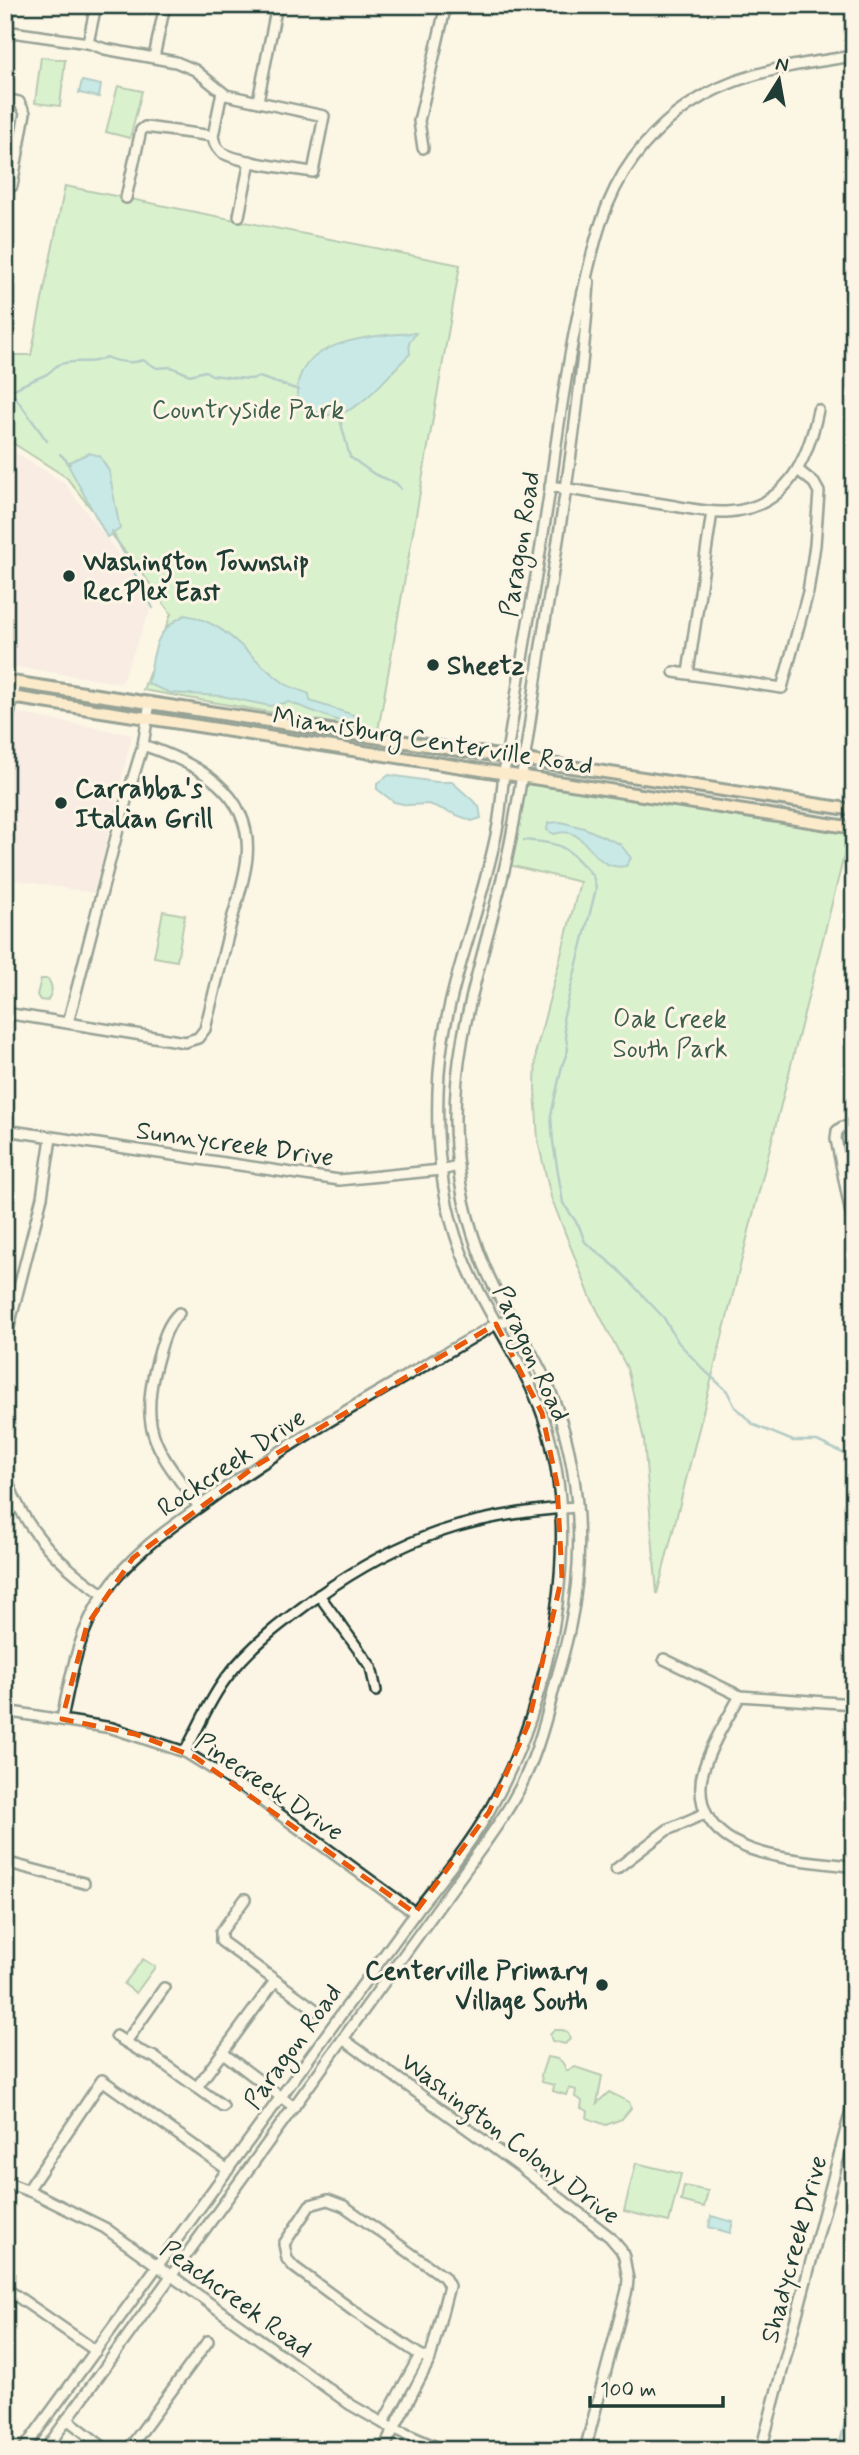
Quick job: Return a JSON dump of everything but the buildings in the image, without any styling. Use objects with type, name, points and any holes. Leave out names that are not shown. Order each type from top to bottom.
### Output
[{"type":"main road","name":"Miamisburg Centerville Road","points":[[10,681],[854,810]]},
{"type":"main road","name":"Miamisburg Centerville Road","points":[[10,697],[854,828]]},
{"type":"main road","points":[[312,745],[315,728]]},
{"type":"main road","points":[[722,807],[724,791]]},
{"type":"street","points":[[88,43],[96,5]]},
{"type":"street","points":[[154,57],[165,5]]},
{"type":"street","points":[[258,101],[277,5]]},
{"type":"street","points":[[423,148],[419,121],[446,5]]},
{"type":"street","points":[[5,31],[88,43],[105,49],[186,65],[222,93],[324,116],[313,172],[250,161],[221,152],[213,136],[222,93]]},
{"type":"street","name":"Paragon Road","points":[[23,2450],[474,1835],[509,1774],[525,1734],[558,1604],[562,1576],[559,1508],[550,1445],[542,1413],[460,1248],[441,1170],[438,1118],[443,1037],[498,823],[561,403],[577,316],[603,214],[621,178],[643,146],[672,117],[713,90],[736,80],[766,70],[854,56]]},
{"type":"street","points":[[5,99],[19,102],[25,113],[12,186]]},
{"type":"street","points":[[126,198],[141,130],[145,127],[213,136]]},
{"type":"street","points":[[239,216],[250,161]]},
{"type":"street","name":"Paragon Road","points":[[45,2450],[513,1802],[527,1773],[547,1717],[571,1624],[578,1565],[576,1507],[568,1444],[546,1381],[492,1283],[468,1217],[458,1166],[455,1104],[461,1037],[508,853],[567,489],[586,332],[591,256]]},
{"type":"street","points":[[561,403],[578,405]]},
{"type":"street","points":[[550,486],[712,512],[753,507],[780,490],[798,470],[808,451],[818,410]]},
{"type":"street","points":[[674,672],[782,688],[808,592],[819,492],[814,483],[798,470]]},
{"type":"street","points":[[688,673],[712,512]]},
{"type":"street","points":[[5,733],[10,681]]},
{"type":"street","points":[[68,1023],[122,814],[143,745],[150,702]]},
{"type":"street","points":[[5,1013],[185,1042],[198,1038],[205,1029],[245,872],[246,830],[235,802],[213,779],[181,759],[143,745]]},
{"type":"street","points":[[854,1127],[842,1127],[837,1131],[836,1139],[854,1229]]},
{"type":"street","name":"Sunnycreek Drive","points":[[5,1130],[339,1180],[458,1166]]},
{"type":"street","points":[[5,1342],[42,1197],[51,1138]]},
{"type":"street","points":[[180,1313],[168,1326],[159,1354],[149,1392],[149,1420],[161,1454],[199,1507]]},
{"type":"street","name":"Rockcreek Drive","points":[[62,1719],[79,1643],[103,1594],[134,1558],[257,1465],[496,1324],[512,1319]]},
{"type":"street","points":[[5,1471],[18,1505],[52,1554],[74,1574],[103,1594]]},
{"type":"street","points":[[5,1511],[18,1505]]},
{"type":"street","points":[[185,1752],[214,1696],[240,1661],[268,1633],[361,1567],[392,1550],[449,1527],[494,1517],[576,1507]]},
{"type":"street","points":[[320,1595],[371,1667],[376,1691]]},
{"type":"street","points":[[664,1659],[740,1696],[854,1704]]},
{"type":"street","points":[[740,1696],[704,1767],[701,1789],[706,1813],[722,1835],[739,1846],[766,1854],[854,1867]]},
{"type":"street","name":"Pinecreek Drive","points":[[5,1711],[135,1734],[185,1752],[245,1789],[415,1913]]},
{"type":"street","points":[[616,1869],[667,1830],[706,1813]]},
{"type":"street","points":[[5,1862],[84,1883]]},
{"type":"street","points":[[244,1899],[221,1933],[221,1941],[316,2010]]},
{"type":"street","points":[[197,2087],[275,1981]]},
{"type":"street","points":[[126,2042],[164,1988]]},
{"type":"street","points":[[116,2036],[154,2057],[223,2106]]},
{"type":"street","name":"Washington Colony Drive","points":[[343,2039],[519,2166],[601,2229],[621,2250],[626,2268],[627,2290],[585,2450]]},
{"type":"street","points":[[223,2053],[294,2107]]},
{"type":"street","points":[[28,2190],[102,2080],[228,2170]]},
{"type":"street","name":"Shadycreek Drive","points":[[761,2450],[854,2099]]},
{"type":"street","name":"Peachcreek Road","points":[[5,2182],[28,2190],[105,2228],[341,2398],[394,2429],[443,2450]]},
{"type":"street","points":[[383,2450],[430,2359],[449,2292],[447,2281],[354,2211],[328,2200],[310,2205],[284,2244],[288,2259],[294,2267],[355,2312],[430,2359]]},
{"type":"street","points":[[5,2288],[96,2351]]},
{"type":"street","points":[[128,2450],[208,2341]]},
{"type":"street","points":[[383,2423],[420,2355]]},
{"type":"street","points":[[67,2419],[107,2450]]},
{"type":"highlighted area","points":[[496,1324],[542,1413],[557,1484],[562,1576],[528,1725],[489,1812],[415,1913],[195,1757],[135,1734],[62,1719],[87,1625],[133,1558],[257,1465]]},
{"type":"shaded area","points":[[5,446],[64,483],[154,600],[121,683],[5,665]]},
{"type":"shaded area","points":[[5,711],[132,735],[94,893],[5,878]]},
{"type":"green space","points":[[41,57],[65,60],[60,106],[35,103]]},
{"type":"green space","points":[[118,86],[142,91],[130,138],[106,132]]},
{"type":"green space","name":"Countryside Park","points":[[65,186],[460,265],[378,731],[143,690],[171,614],[143,574],[66,477],[5,438],[5,355],[31,355]]},
{"type":"green space","name":"Oak Creek South Park","points":[[521,775],[851,828],[657,1594],[644,1440],[627,1368],[590,1296],[551,1197],[538,1141],[536,1051],[580,882],[505,864]]},
{"type":"green space","points":[[163,911],[185,915],[177,961],[154,957]]},
{"type":"green space","points":[[41,979],[48,979],[52,988],[47,1001],[40,1000],[37,995]]},
{"type":"green space","points":[[143,1959],[155,1967],[136,1993],[124,1984]]},
{"type":"green space","points":[[554,2030],[568,2033],[570,2039],[565,2044],[552,2041],[550,2035]]},
{"type":"green space","points":[[547,2057],[560,2060],[566,2071],[575,2067],[602,2076],[597,2103],[609,2092],[629,2102],[631,2108],[622,2119],[606,2125],[587,2118],[588,2111],[581,2108],[582,2101],[575,2097],[576,2090],[569,2088],[566,2095],[553,2091],[554,2085],[542,2082],[541,2075]]},
{"type":"green space","points":[[636,2163],[681,2174],[669,2222],[624,2211]]},
{"type":"green space","points":[[684,2186],[708,2191],[704,2207],[681,2201]]},
{"type":"water","points":[[82,81],[101,85],[99,97],[79,93]]},
{"type":"water","points":[[416,333],[409,343],[410,354],[355,407],[327,415],[311,410],[297,396],[300,377],[308,362],[322,352],[359,339]]},
{"type":"water","points":[[89,453],[100,456],[109,471],[120,529],[107,537],[67,463]]},
{"type":"water","points":[[185,615],[214,625],[284,683],[309,694],[310,701],[357,716],[352,726],[289,702],[270,706],[222,696],[171,693],[148,684],[154,652],[161,636],[174,621]]},
{"type":"water","points":[[389,775],[452,782],[479,806],[481,818],[472,821],[429,804],[408,805],[394,802],[377,789],[377,784]]},
{"type":"water","points":[[561,822],[584,828],[620,844],[631,858],[626,866],[614,866],[596,856],[575,835],[566,832],[554,834],[547,830],[548,823]]},
{"type":"water","points":[[711,2216],[733,2222],[730,2233],[709,2227]]},
{"type":"waterway","points":[[10,391],[47,374],[58,365],[95,361],[106,357],[124,362],[143,360],[157,368],[171,367],[190,375],[205,371],[212,375],[236,378],[259,377],[299,390]]},
{"type":"waterway","points":[[5,388],[16,398],[47,441]]},
{"type":"waterway","points":[[338,412],[350,457],[374,474],[396,483],[401,489]]},
{"type":"waterway","points":[[60,454],[70,464]]},
{"type":"waterway","points":[[112,531],[153,608]]},
{"type":"waterway","points":[[524,840],[550,843],[569,852],[590,873],[596,889],[563,1019],[568,1050],[551,1115],[563,1203],[579,1226],[585,1242],[618,1269],[664,1318],[678,1342],[727,1391],[735,1407],[754,1425],[793,1441],[817,1441],[845,1454],[854,1453]]},
{"type":"waterway","points":[[838,2450],[854,2388]]},
{"type":"place","name":"Washington Township RecPlex East","points":[[69,576]]},
{"type":"place","name":"Sheetz","points":[[433,665]]},
{"type":"place","name":"Carrabba's Italian Grill","points":[[61,803]]},
{"type":"place","name":"Centerville Primary Village South","points":[[602,1985]]}]
